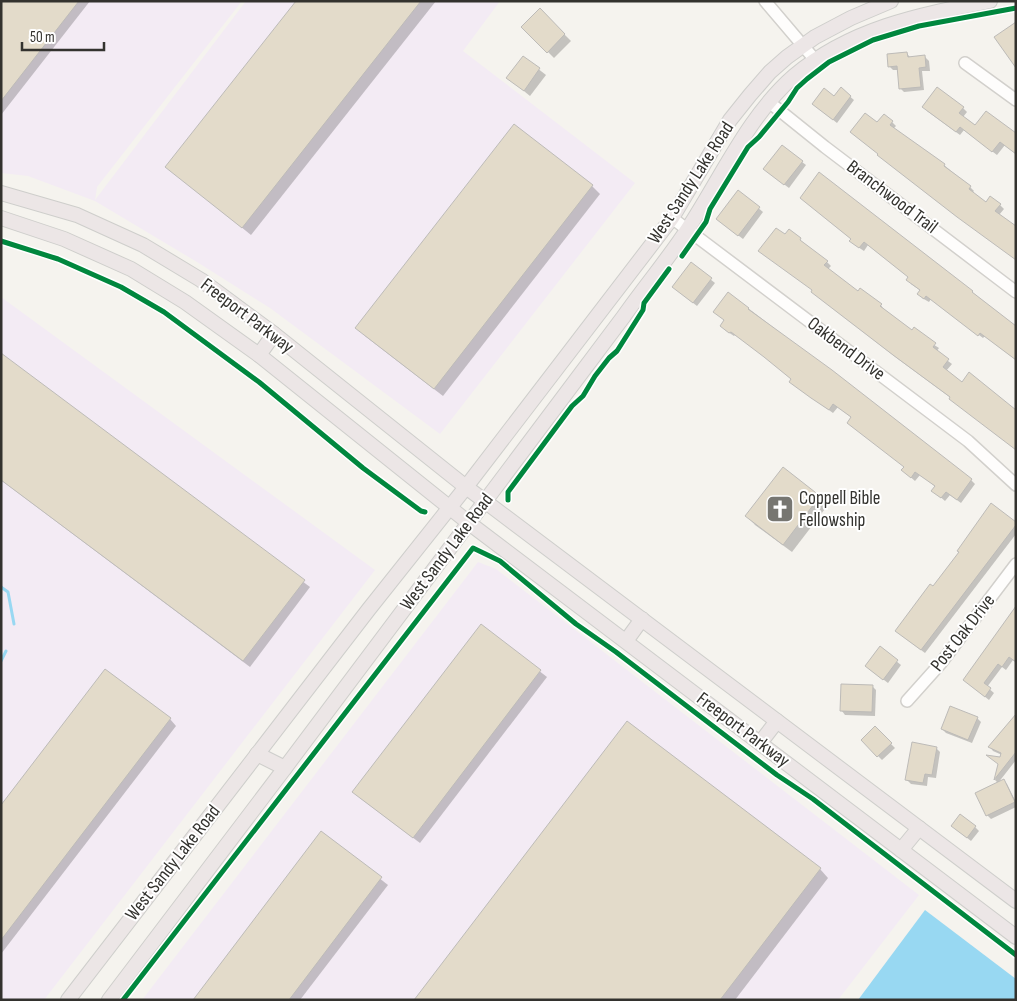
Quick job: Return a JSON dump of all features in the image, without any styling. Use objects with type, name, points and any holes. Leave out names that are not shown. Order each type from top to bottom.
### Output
[{"type":"main road","name":"West Sandy Lake Road","points":[[68,1000],[672,218],[730,120],[770,72],[803,45],[851,18],[891,1]]},
{"type":"main road","name":"West Sandy Lake Road","points":[[109,1000],[469,523],[687,229],[745,136],[769,102],[793,78],[841,44],[872,31],[932,12],[990,1]]},
{"type":"main road","name":"Freeport Parkway","points":[[1,193],[77,215],[143,245],[201,280],[274,334],[466,487],[1016,901]]},
{"type":"main road","name":"Freeport Parkway","points":[[1,218],[64,239],[131,269],[186,302],[259,355],[469,523],[1016,937]]},
{"type":"main road","points":[[259,355],[274,334]]},
{"type":"main road","points":[[626,641],[642,619]]},
{"type":"main road","points":[[760,743],[778,721]]},
{"type":"main road","points":[[257,754],[285,768]]},
{"type":"main road","points":[[901,850],[919,828]]},
{"type":"street","points":[[765,1],[816,61]]},
{"type":"street","points":[[965,63],[1016,100]]},
{"type":"street","name":"Branchwood Trail","points":[[769,102],[825,147],[1016,292]]},
{"type":"street","name":"Oakbend Drive","points":[[672,218],[968,441],[1016,485]]},
{"type":"street","name":"Post Oak Drive","points":[[907,701],[941,664],[1016,564]]},
{"type":"shaded area","points":[[1,1],[242,1],[97,187],[95,200],[246,1],[500,1],[463,51],[635,183],[440,434],[270,308],[95,201],[28,176],[1,173]]},
{"type":"shaded area","points":[[1,297],[375,570],[44,1000],[1,1000]]},
{"type":"shaded area","points":[[478,562],[496,569],[919,895],[838,1000],[142,1000]]},
{"type":"water","points":[[925,910],[1016,979],[1016,1000],[858,1000]]},
{"type":"building","points":[[1,1],[79,1],[1,101]]},
{"type":"building","points":[[296,1],[421,1],[242,228],[165,167]]},
{"type":"building","points":[[540,8],[565,34],[547,53],[521,27]]},
{"type":"building","points":[[1016,22],[1016,68],[994,37]]},
{"type":"building","points":[[907,52],[908,57],[925,55],[926,67],[919,68],[921,87],[899,89],[897,66],[888,67],[887,54]]},
{"type":"building","points":[[523,56],[540,68],[524,91],[506,78]]},
{"type":"building","points":[[841,87],[851,96],[833,120],[812,104],[824,88],[834,96]]},
{"type":"building","points":[[937,87],[964,107],[959,113],[975,125],[986,111],[1016,133],[1016,154],[1000,142],[992,152],[960,127],[956,132],[922,107]]},
{"type":"building","points":[[865,113],[877,122],[884,114],[893,121],[890,125],[945,164],[944,166],[971,186],[969,189],[986,202],[990,196],[1001,204],[995,211],[1016,226],[1016,260],[957,217],[850,132]]},
{"type":"building","points":[[514,124],[593,185],[434,389],[355,328]]},
{"type":"building","points":[[782,145],[803,161],[784,185],[763,169]]},
{"type":"building","points":[[819,172],[1016,326],[1016,360],[980,333],[978,336],[926,296],[924,299],[917,294],[920,290],[906,280],[908,277],[864,242],[859,248],[849,241],[851,239],[800,198]]},
{"type":"building","points":[[738,190],[760,207],[738,236],[716,219]]},
{"type":"building","points":[[776,228],[785,234],[789,229],[801,238],[800,240],[828,261],[824,265],[858,291],[860,288],[882,304],[880,306],[912,330],[914,327],[936,343],[933,347],[949,359],[943,367],[962,382],[969,372],[1016,410],[1016,450],[949,399],[950,397],[811,292],[812,290],[758,251]]},
{"type":"building","points":[[691,262],[712,278],[693,303],[672,287]]},
{"type":"building","points":[[728,292],[972,479],[957,500],[946,492],[941,498],[931,491],[935,486],[915,472],[911,478],[901,470],[904,467],[847,423],[851,417],[833,404],[829,410],[811,398],[789,382],[791,379],[764,357],[720,326],[724,320],[713,312]]},
{"type":"building","points":[[1,353],[305,580],[243,661],[1,480]]},
{"type":"building","name":"Coppell Bible Fellowship","points":[[783,467],[820,496],[783,545],[745,516]]},
{"type":"building","points":[[991,503],[1016,522],[1016,525],[921,650],[895,631],[930,584],[933,586],[959,552],[957,551]]},
{"type":"building","points":[[1016,606],[1016,662],[1009,657],[1002,667],[998,664],[984,683],[991,688],[985,697],[963,680]]},
{"type":"building","points":[[481,624],[541,670],[413,838],[352,792]]},
{"type":"building","points":[[880,646],[898,660],[883,680],[865,666]]},
{"type":"building","points":[[105,669],[171,718],[1,940],[1,805]]},
{"type":"building","points":[[841,684],[873,685],[872,712],[840,711]]},
{"type":"building","points":[[950,706],[978,717],[968,740],[941,729]]},
{"type":"building","points":[[1016,714],[1016,752],[994,780],[998,764],[986,755],[1000,757],[1001,753],[988,747]]},
{"type":"building","points":[[627,721],[821,868],[720,1000],[414,1000]]},
{"type":"building","points":[[875,726],[892,743],[877,757],[861,740]]},
{"type":"building","points":[[912,742],[937,747],[932,775],[925,774],[923,783],[905,780]]},
{"type":"building","points":[[1004,779],[1015,802],[986,816],[975,793]]},
{"type":"building","points":[[960,814],[976,826],[967,838],[951,826]]},
{"type":"building","points":[[321,831],[382,877],[289,1000],[193,1000]]},
{"type":"waterway","points":[[1,587],[8,592],[14,624]]},
{"type":"waterway","points":[[1,661],[6,651]]},
{"type":"cycle path","points":[[682,256],[706,222],[710,209],[748,147],[759,137],[797,88],[829,62],[873,40],[919,26],[1016,8]]},
{"type":"cycle path","points":[[1,241],[58,259],[121,287],[164,312],[259,382],[363,468],[425,512]]},
{"type":"cycle path","points":[[508,500],[508,492],[572,406],[583,396],[595,376],[617,351],[643,310],[644,303],[669,269]]},
{"type":"cycle path","points":[[123,1000],[473,548],[500,561],[576,624],[616,652],[777,775],[813,799],[1016,955]]},
{"type":"place","name":"Coppell Bible Fellowship","points":[[780,509]]}]
